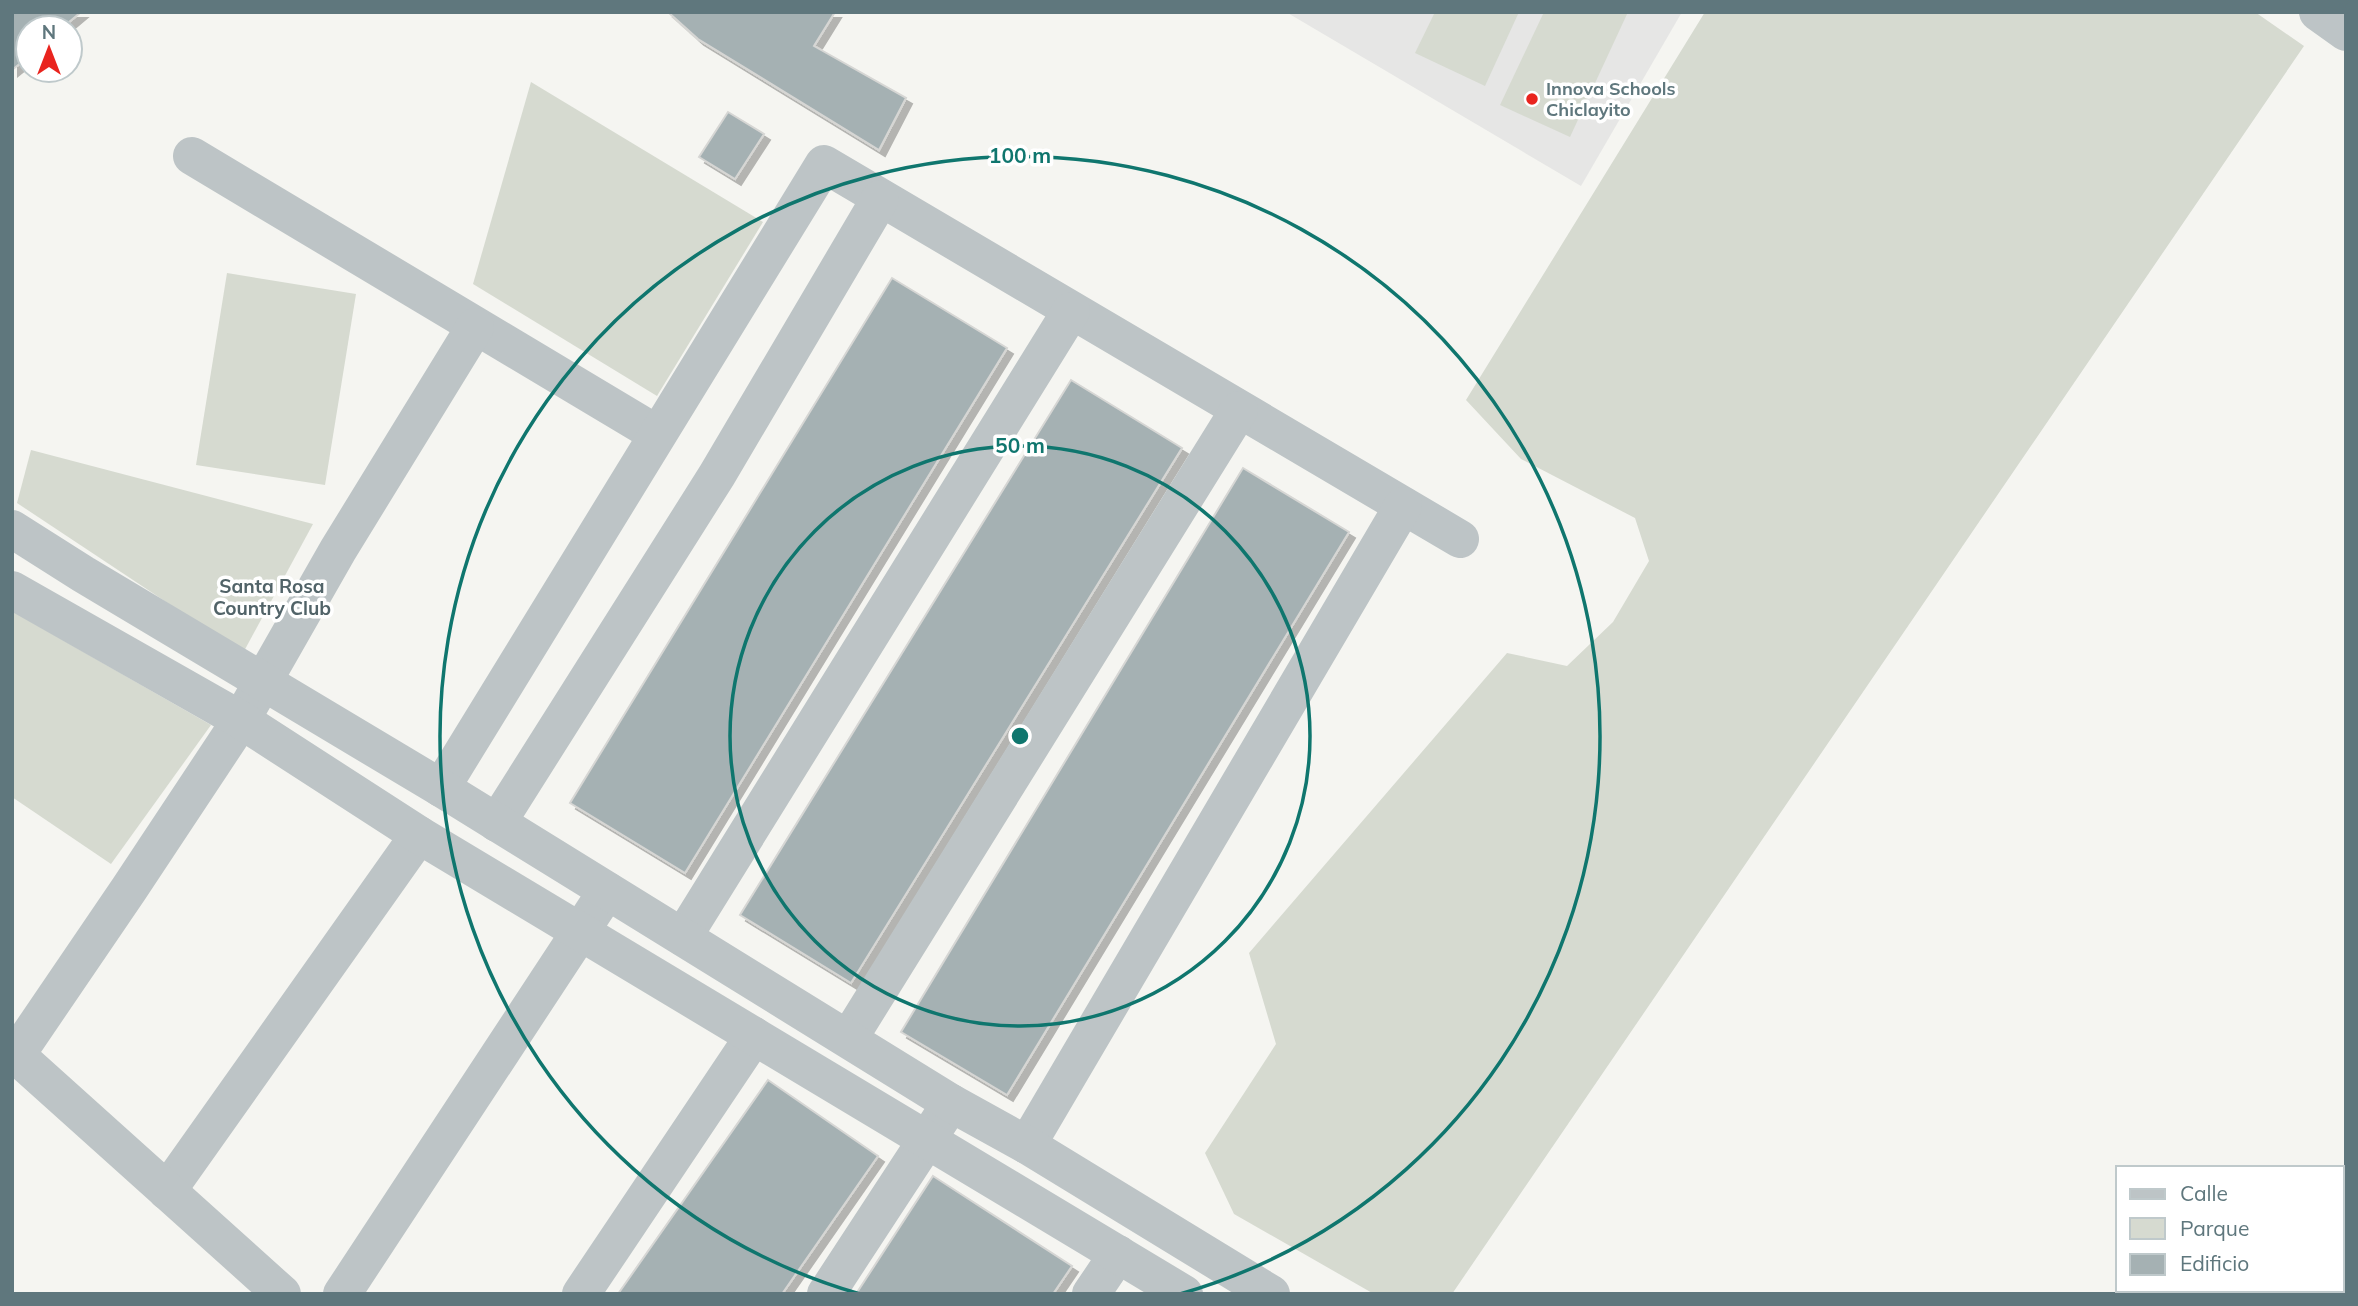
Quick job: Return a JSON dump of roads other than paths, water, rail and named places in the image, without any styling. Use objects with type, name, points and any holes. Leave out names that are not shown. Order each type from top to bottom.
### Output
[{"type":"street","points":[[2318,12],[2346,32]]},
{"type":"street","points":[[192,156],[657,434]]},
{"type":"street","points":[[441,788],[824,164],[1460,539]]},
{"type":"street","points":[[497,823],[718,475],[880,199]]},
{"type":"street","points":[[683,937],[1071,311]]},
{"type":"street","points":[[282,1294],[16,1055],[241,720],[338,550],[475,327]]},
{"type":"street","points":[[849,1038],[1239,410]]},
{"type":"street","points":[[1027,1145],[1402,506]]},
{"type":"street","points":[[1184,1294],[419,835],[241,720],[12,587],[24,536],[441,788],[849,1038],[951,1104],[1027,1145],[1271,1294]]},
{"type":"street","points":[[167,1191],[419,835]]},
{"type":"street","points":[[342,1294],[607,891]]},
{"type":"street","points":[[581,1294],[754,1035]]},
{"type":"street","points":[[826,1294],[951,1104]]},
{"type":"street","points":[[1091,1294],[1118,1254]]},
{"type":"place","name":"Innova Schools Chiclayito","points":[[1532,99]]},
{"type":"district","name":"Santa Rosa Country Club","points":[[272,597]]}]
